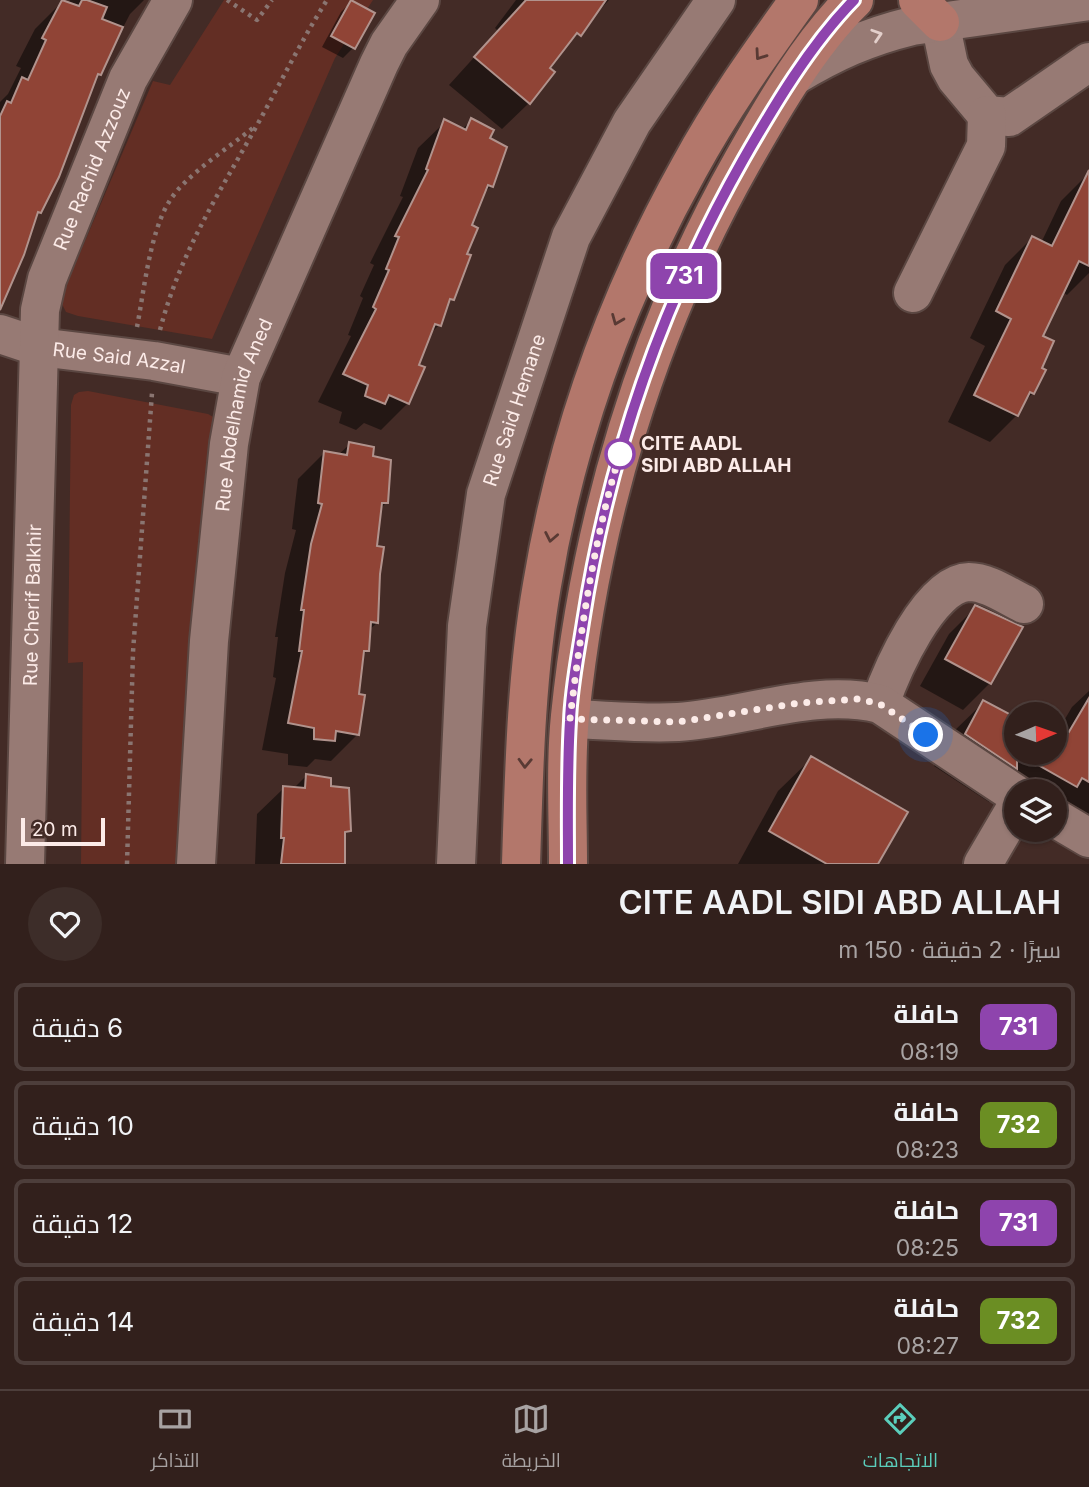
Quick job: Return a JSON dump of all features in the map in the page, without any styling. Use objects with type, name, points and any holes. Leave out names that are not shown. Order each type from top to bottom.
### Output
[{"type":"main road","points":[[521,864],[527,711],[542,584],[554,522],[580,423],[633,280],[690,166],[729,101],[799,0]]},
{"type":"main road","points":[[568,864],[570,719],[588,590],[600,530],[622,446],[675,296],[728,186],[794,76],[854,0]]},
{"type":"main road","points":[[527,711],[570,719]]},
{"type":"street","name":"Rue Rachid Azzouz","points":[[40,347],[40,310],[47,279],[128,79],[173,0]]},
{"type":"street","name":"Rue Abdelhamid Aned","points":[[196,864],[209,641],[229,444],[242,377],[379,64],[420,0]]},
{"type":"street","name":"Rue Said Hemane","points":[[456,864],[467,626],[486,494],[571,237],[632,122],[716,0]]},
{"type":"street","points":[[794,76],[836,51],[902,28],[929,11],[1080,1]]},
{"type":"street","points":[[913,293],[986,146],[987,115],[956,78],[929,11]]},
{"type":"street","points":[[987,115],[1009,117],[1089,62]]},
{"type":"street","name":"Rue Said Azzal","points":[[0,334],[40,347],[150,341],[242,377]]},
{"type":"street","name":"Rue Cherif Balkhir","points":[[24,864],[40,347]]},
{"type":"street","points":[[880,704],[891,672],[926,612],[945,592],[967,582],[986,585],[1024,604]]},
{"type":"street","points":[[570,719],[678,722],[799,703],[858,699],[880,704],[1004,786]]},
{"type":"street","points":[[1067,825],[1089,838]]},
{"type":"street","points":[[983,864],[1004,828]]},
{"type":"path","points":[[227,0],[257,20],[272,0]]},
{"type":"path","points":[[150,341],[182,261],[201,223],[327,0]]},
{"type":"path","points":[[127,864],[134,652],[154,243],[162,215],[182,185],[257,124]]},
{"type":"shaded area","points":[[224,0],[373,0],[335,58],[212,339],[66,312],[62,304],[63,293],[153,81],[170,85]]},
{"type":"shaded area","points":[[88,391],[208,414],[215,418],[186,686],[182,864],[81,864],[83,662],[68,663],[71,405],[74,395]]},
{"type":"building","points":[[62,0],[79,6],[82,0],[87,0],[107,7],[102,19],[123,27],[101,75],[98,74],[59,177],[41,213],[38,212],[24,255],[0,310],[0,116],[7,101],[11,103],[22,77],[28,80],[46,40],[42,38]]},
{"type":"building","points":[[351,0],[375,13],[355,49],[331,36]]},
{"type":"building","points":[[526,0],[606,0],[581,36],[577,33],[550,68],[555,72],[530,104],[474,57]]},
{"type":"building","points":[[471,118],[494,130],[490,138],[507,147],[493,187],[488,185],[472,225],[478,228],[467,254],[471,255],[454,300],[450,299],[441,326],[435,324],[419,365],[425,367],[409,404],[389,395],[385,404],[365,396],[368,385],[343,374],[376,309],[373,307],[389,270],[386,269],[399,237],[395,236],[428,170],[426,169],[444,119],[466,130]]},
{"type":"building","points":[[1089,170],[1089,266],[1079,261],[1043,336],[1054,341],[1042,368],[1046,370],[1034,394],[1030,392],[1018,416],[974,395],[1011,319],[996,311],[1032,236],[1052,246]]},
{"type":"building","points":[[349,442],[374,447],[373,456],[391,460],[388,503],[382,503],[377,546],[384,547],[378,623],[371,622],[369,651],[364,651],[359,694],[365,695],[359,735],[336,731],[335,741],[314,739],[314,728],[288,723],[302,651],[299,651],[304,610],[301,610],[311,544],[322,504],[318,503],[324,451],[347,455]]},
{"type":"building","points":[[975,605],[1023,627],[991,684],[945,659]]},
{"type":"building","points":[[1089,698],[1089,782],[1082,778],[1077,787],[1038,765],[1068,765],[1068,733]]},
{"type":"building","points":[[983,700],[1004,711],[1004,760],[965,734]]},
{"type":"building","points":[[811,756],[908,812],[878,864],[827,864],[769,831]]},
{"type":"building","points":[[306,774],[331,778],[331,786],[349,788],[351,831],[345,832],[345,864],[281,864],[284,838],[281,838],[283,786],[305,788]]},
{"type":"bus line","name":"731","points":[[568,864],[570,719],[578,650],[600,530],[633,411],[675,296],[728,186],[794,76],[854,0]]},
{"type":"place","name":"CITE AADL SIDI ABD ALLAH","points":[[620,454]]},
{"type":"route","points":[[620,454],[621,450],[588,590],[570,719],[678,722],[799,703],[858,699],[880,704],[926,735]]}]
